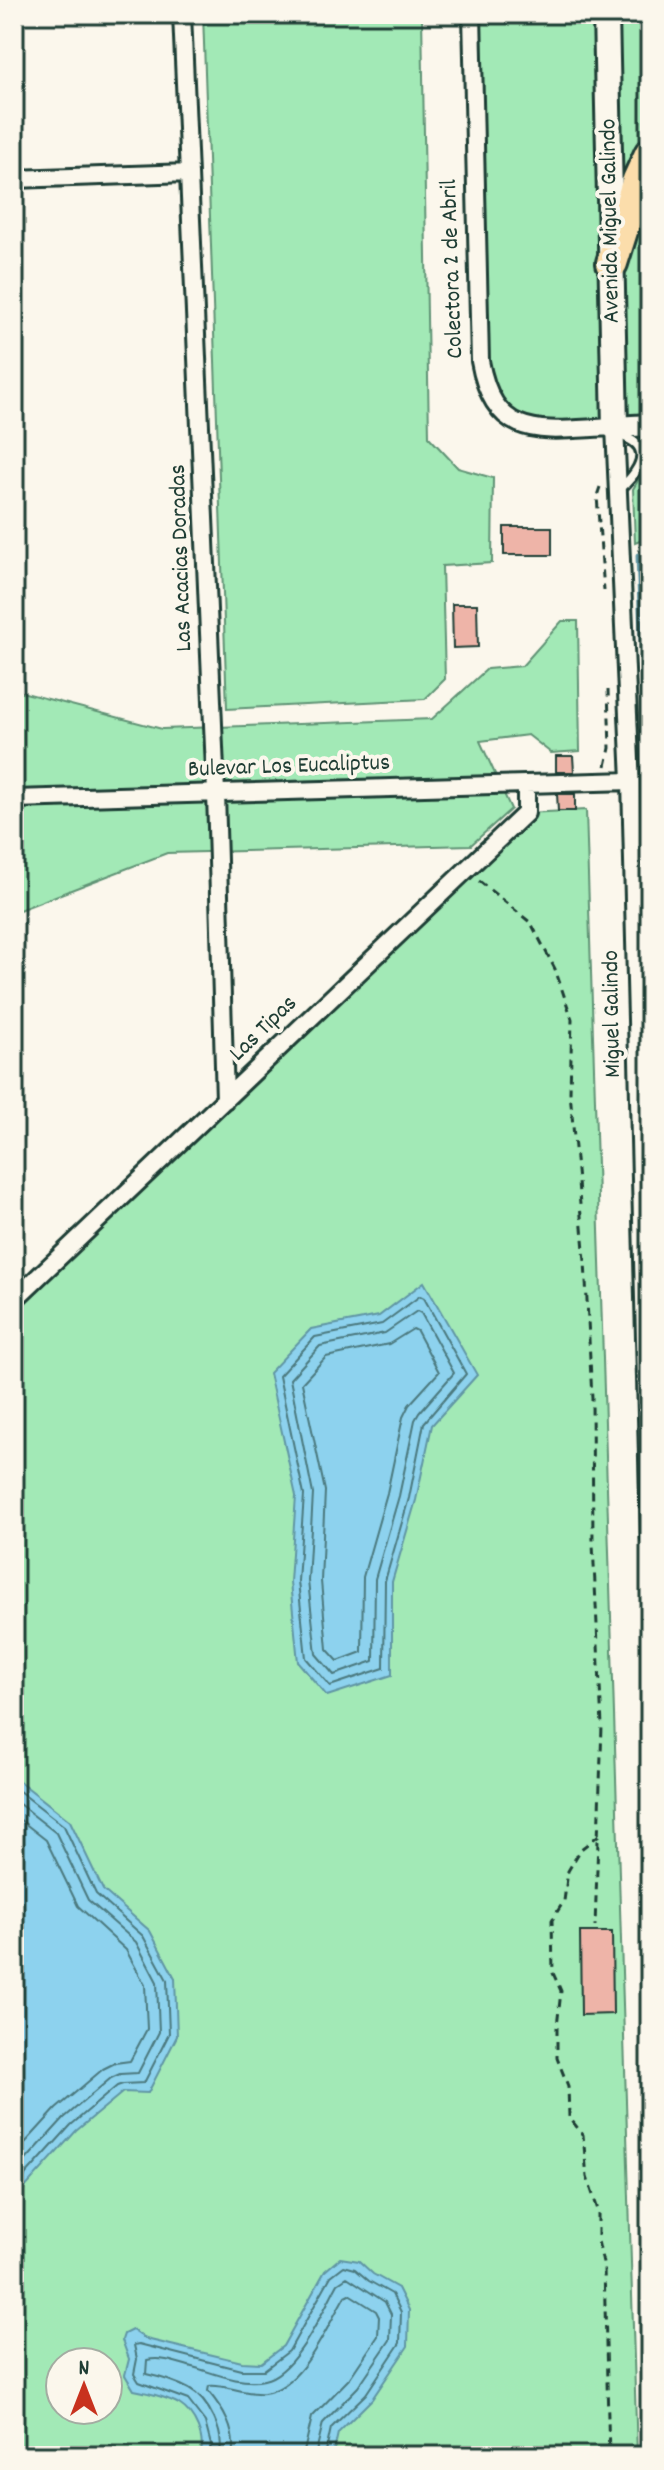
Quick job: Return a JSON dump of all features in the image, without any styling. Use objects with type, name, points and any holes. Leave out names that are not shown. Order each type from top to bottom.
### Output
[{"type":"highway","points":[[612,263],[638,180],[650,154]]},
{"type":"main road","name":"Avenida Miguel Galindo","points":[[606,14],[615,427]]},
{"type":"street","name":"Las Acacias Doradas","points":[[182,14],[216,793],[225,1100]]},
{"type":"street","name":"Colectora 2 de Abril","points":[[472,14],[480,361],[484,382],[505,418],[522,426],[543,430],[650,425]]},
{"type":"street","points":[[14,179],[189,173]]},
{"type":"street","name":"Miguel Galindo","points":[[615,427],[631,781],[650,1537]]},
{"type":"street","name":"Bulevar Los Eucaliptus","points":[[14,799],[631,781]]},
{"type":"street","name":"Las Tipas","points":[[14,1300],[526,813],[526,784]]},
{"type":"lane","points":[[615,427],[621,436],[636,443],[642,452],[641,460],[628,482],[619,490]]},
{"type":"path","points":[[466,870],[531,923],[555,969],[572,1019],[570,1092],[585,1261],[592,1398],[593,1544],[602,1726],[595,1926]]},
{"type":"path","points":[[600,1834],[581,1849],[568,1871],[564,1901],[552,1920],[553,1973],[561,1991],[557,2058],[568,2086],[569,2117],[583,2135],[587,2177],[598,2210],[598,2241],[604,2268],[609,2456]]},
{"type":"green space","points":[[203,14],[422,14],[429,437],[458,468],[493,478],[492,563],[442,566],[445,679],[425,699],[227,709]]},
{"type":"green space","points":[[472,14],[650,14],[650,425],[522,426],[484,382]]},
{"type":"green space","points":[[639,479],[650,486],[650,537],[635,543],[633,489]]},
{"type":"green space","points":[[562,621],[578,621],[580,751],[551,753],[528,735],[480,741],[511,809],[471,845],[167,853],[14,912],[14,690],[162,729],[432,719],[487,669],[522,666]]},
{"type":"green space","points":[[586,810],[637,2456],[14,2456],[14,1300],[526,813]]},
{"type":"water","points":[[424,1282],[477,1375],[432,1425],[416,1500],[392,1582],[392,1675],[327,1696],[298,1662],[290,1582],[296,1496],[269,1373],[311,1329],[379,1316]]},
{"type":"water","points":[[14,1777],[70,1821],[103,1890],[150,1931],[175,1978],[177,2036],[148,2093],[123,2092],[76,2131],[14,2200]]},
{"type":"water","points":[[340,2258],[359,2261],[373,2274],[398,2288],[409,2310],[408,2346],[372,2399],[338,2433],[333,2456],[200,2456],[200,2435],[185,2408],[169,2399],[134,2390],[125,2375],[129,2359],[122,2340],[124,2334],[132,2330],[146,2339],[242,2362],[261,2363],[283,2346],[325,2271]]},
{"type":"building","points":[[504,527],[552,527],[552,555],[504,555]]},
{"type":"building","points":[[452,604],[477,604],[478,647],[453,648]]},
{"type":"building","points":[[556,756],[573,756],[574,772],[556,772]]},
{"type":"building","points":[[557,794],[575,794],[575,811],[558,811]]},
{"type":"building","points":[[580,1932],[612,1932],[613,2014],[581,2015]]},
{"type":"waterway","points":[[638,555],[645,736],[650,1088]]},
{"type":"waterway","points":[[650,1113],[650,1122]]}]
